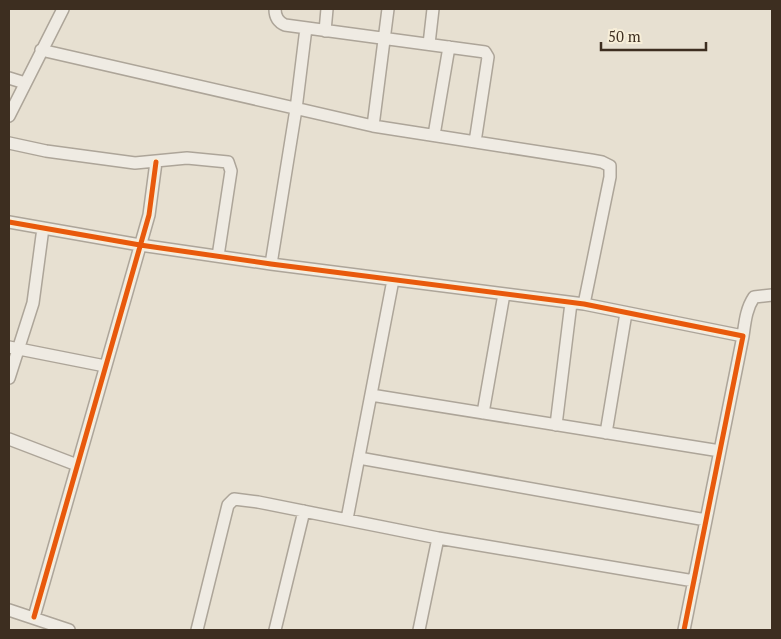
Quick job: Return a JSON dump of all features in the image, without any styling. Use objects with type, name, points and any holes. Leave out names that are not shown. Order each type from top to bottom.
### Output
[{"type":"street","points":[[9,116],[41,50],[64,9]]},
{"type":"street","points":[[275,9],[276,16],[282,23],[325,31],[482,51],[487,54],[475,142]]},
{"type":"street","points":[[325,31],[328,9]]},
{"type":"street","points":[[373,126],[388,9]]},
{"type":"street","points":[[429,44],[433,9]]},
{"type":"street","points":[[271,264],[296,109],[306,28]]},
{"type":"street","points":[[434,135],[449,47]]},
{"type":"street","points":[[41,50],[373,126],[597,161],[610,166],[610,177],[584,304]]},
{"type":"street","points":[[9,78],[25,83]]},
{"type":"street","points":[[9,144],[94,159],[135,163],[187,158],[225,161],[230,164],[231,170],[218,256]]},
{"type":"street","points":[[34,618],[149,215],[156,162]]},
{"type":"street","points":[[9,222],[140,245],[271,264],[584,304],[743,336]]},
{"type":"street","points":[[9,378],[13,348],[34,296],[43,228]]},
{"type":"street","points":[[347,519],[393,280]]},
{"type":"street","points":[[483,413],[504,294]]},
{"type":"street","points":[[684,630],[747,310],[754,298],[772,295]]},
{"type":"street","points":[[556,425],[571,303]]},
{"type":"street","points":[[606,433],[626,313]]},
{"type":"street","points":[[13,348],[105,366]]},
{"type":"street","points":[[371,395],[720,451]]},
{"type":"street","points":[[9,439],[77,465]]},
{"type":"street","points":[[359,458],[706,520]]},
{"type":"street","points":[[197,630],[219,540],[231,501],[234,499],[347,519],[438,538],[694,581]]},
{"type":"street","points":[[275,630],[304,511]]},
{"type":"street","points":[[419,630],[438,538]]},
{"type":"street","points":[[9,610],[70,630]]},
{"type":"cycle path","points":[[34,617],[149,215],[156,162]]},
{"type":"cycle path","points":[[9,222],[140,245],[271,264],[584,304],[743,336],[684,630]]}]
